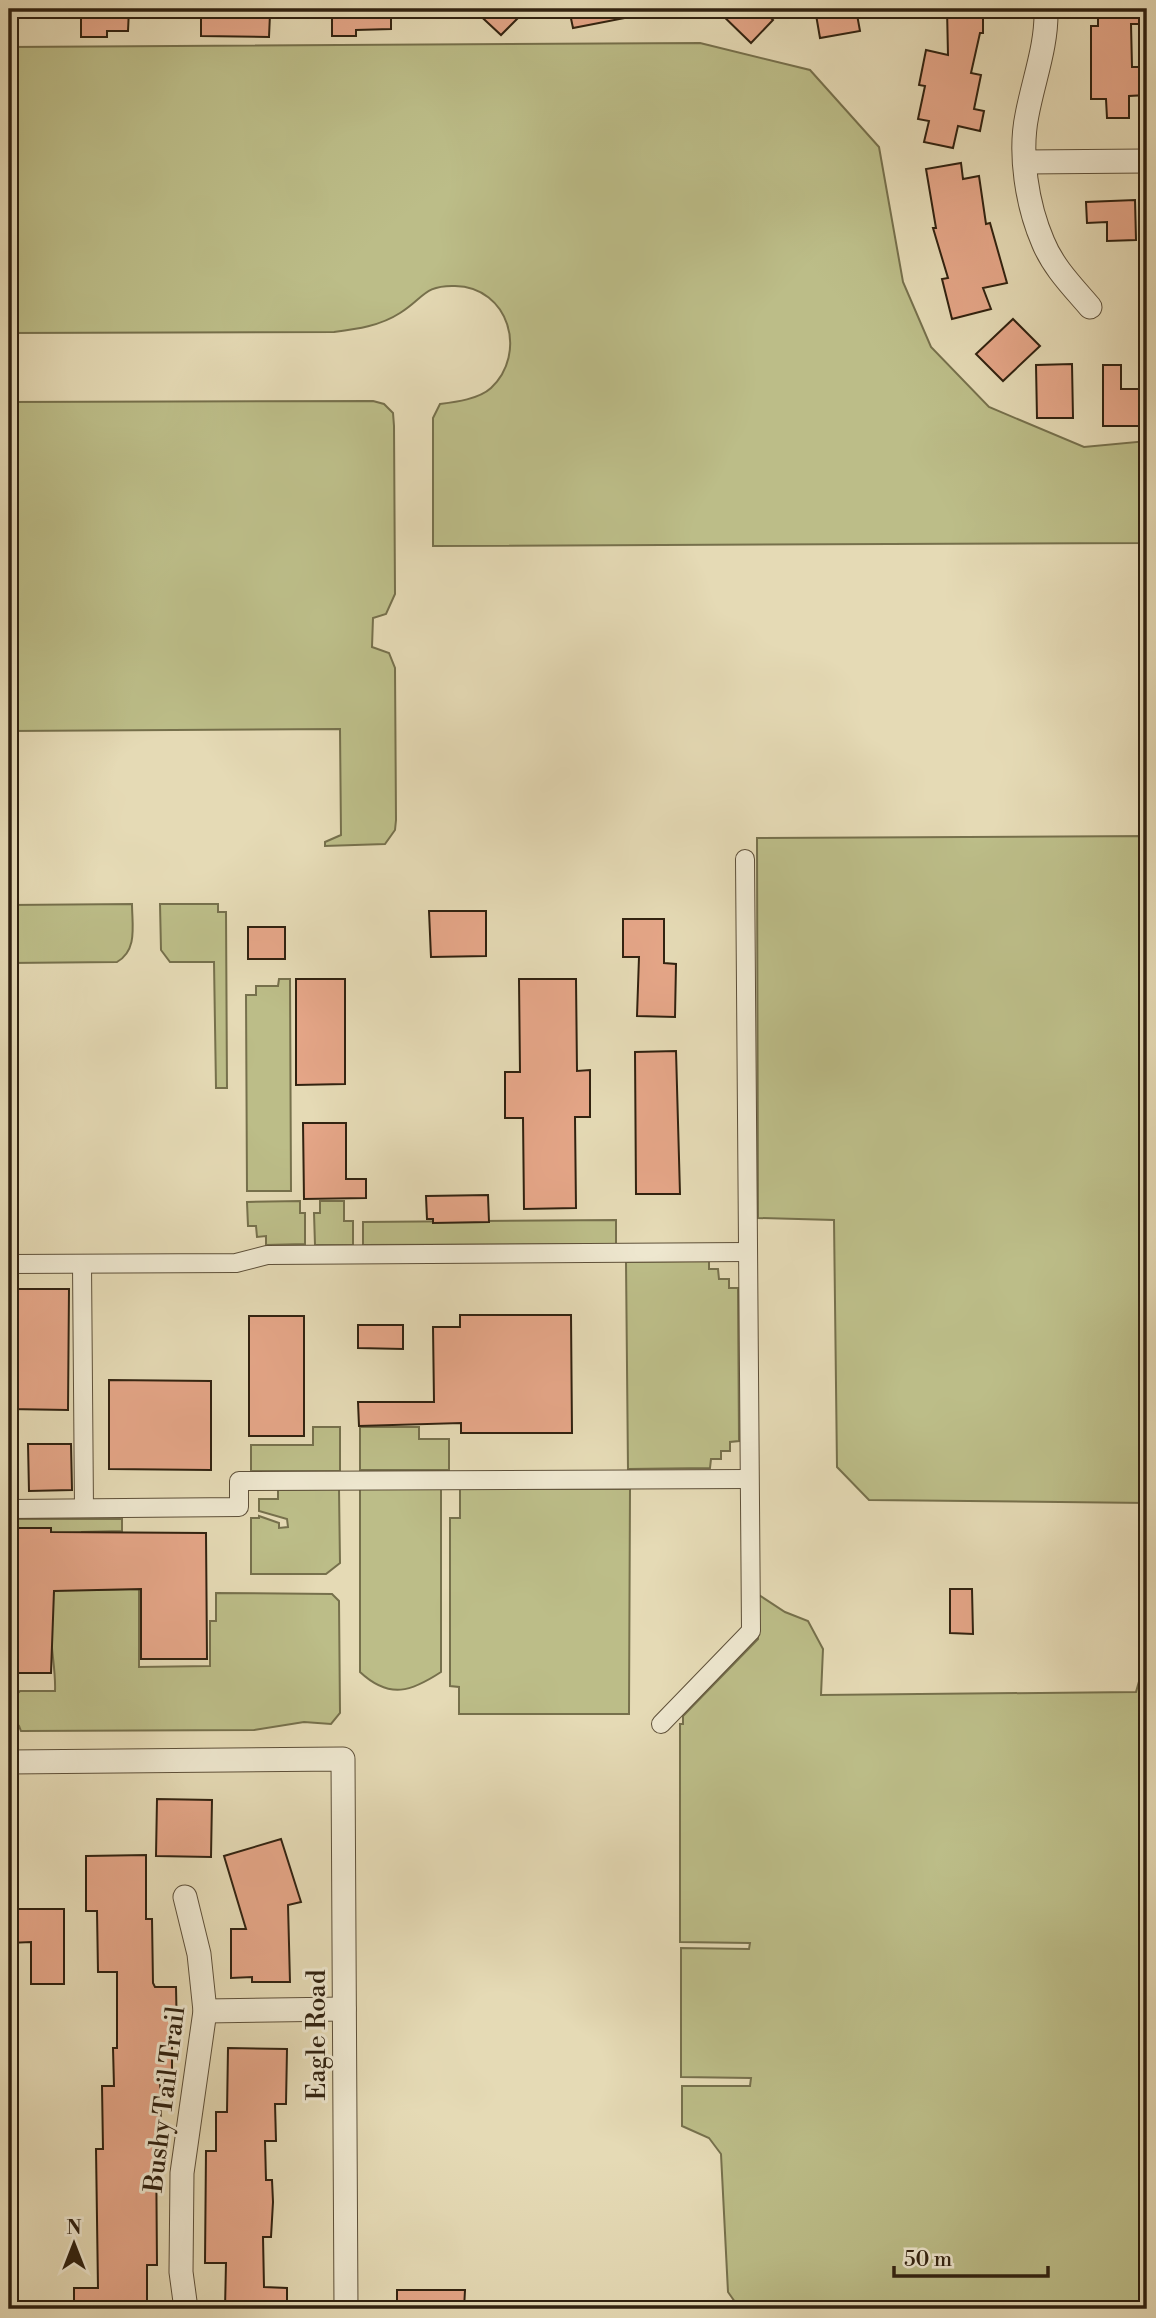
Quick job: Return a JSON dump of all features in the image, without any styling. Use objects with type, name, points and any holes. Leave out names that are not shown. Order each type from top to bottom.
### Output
[{"type":"street","points":[[1046,9],[1046,33],[1026,116],[1025,162],[1033,212],[1043,243],[1060,272],[1090,307]]},
{"type":"street","points":[[1025,162],[1147,161]]},
{"type":"street","points":[[661,1724],[751,1631],[745,859]]},
{"type":"street","points":[[9,1264],[236,1263],[267,1255],[747,1252]]},
{"type":"street","points":[[82,1264],[84,1508]]},
{"type":"street","points":[[9,1509],[239,1507],[239,1481],[749,1479]]},
{"type":"street","name":"Eagle Road","points":[[9,1762],[343,1759],[346,2309]]},
{"type":"street","name":"Bushy Tail Trail","points":[[185,1897],[199,1954],[205,2011],[181,2173],[181,2260],[186,2309]]},
{"type":"street","points":[[205,2011],[344,2009]]},
{"type":"green space","points":[[700,43],[810,70],[879,147],[903,282],[931,347],[989,407],[1084,447],[1147,441],[1147,543],[433,546],[433,418],[440,404],[474,397],[491,388],[502,374],[509,357],[507,324],[500,309],[489,297],[474,289],[445,286],[430,290],[400,313],[384,321],[334,332],[9,333],[9,47]]},
{"type":"green space","points":[[373,401],[384,404],[393,413],[394,426],[395,594],[386,614],[373,618],[372,647],[389,653],[395,668],[396,820],[395,830],[385,844],[325,846],[325,842],[341,835],[340,729],[9,731],[9,402]]},
{"type":"green space","points":[[1147,836],[1147,1503],[869,1500],[837,1467],[834,1220],[758,1218],[757,838]]},
{"type":"green space","points":[[132,904],[131,944],[124,957],[117,962],[9,963],[9,905]]},
{"type":"green space","points":[[160,904],[218,904],[218,912],[226,912],[227,1088],[216,1088],[214,962],[170,962],[161,950]]},
{"type":"green space","points":[[279,979],[290,979],[291,1191],[247,1191],[246,995],[256,995],[256,986],[278,986]]},
{"type":"green space","points":[[300,1201],[300,1213],[305,1213],[305,1244],[266,1245],[266,1236],[257,1237],[256,1226],[248,1226],[247,1202]]},
{"type":"green space","points":[[320,1201],[344,1201],[344,1221],[353,1221],[353,1245],[315,1245],[314,1213],[320,1213]]},
{"type":"green space","points":[[616,1220],[616,1244],[363,1245],[363,1222]]},
{"type":"green space","points":[[709,1261],[709,1269],[718,1269],[719,1279],[729,1279],[729,1288],[738,1288],[739,1441],[730,1442],[730,1451],[721,1451],[721,1459],[711,1459],[710,1468],[628,1469],[626,1262]]},
{"type":"green space","points":[[313,1427],[340,1427],[340,1471],[251,1471],[251,1445],[313,1445]]},
{"type":"green space","points":[[360,1427],[419,1427],[419,1439],[449,1439],[449,1470],[360,1470]]},
{"type":"green space","points":[[339,1489],[340,1563],[326,1574],[251,1574],[251,1518],[259,1516],[279,1523],[279,1528],[288,1527],[287,1519],[259,1511],[259,1499],[278,1499],[278,1490]]},
{"type":"green space","points":[[360,1489],[441,1489],[441,1672],[411,1688],[401,1690],[381,1686],[360,1672]]},
{"type":"green space","points":[[460,1489],[630,1489],[629,1714],[459,1714],[459,1687],[450,1686],[450,1518],[460,1518]]},
{"type":"green space","points":[[14,1519],[122,1519],[122,1531],[82,1532],[83,1590],[139,1589],[139,1667],[210,1666],[210,1621],[216,1621],[216,1593],[332,1594],[339,1601],[340,1713],[331,1724],[304,1722],[254,1730],[21,1731],[19,1726],[14,1727],[13,1698],[20,1691],[55,1691],[55,1684],[51,1631],[51,1529],[14,1528]]},
{"type":"green space","points":[[759,1595],[785,1612],[808,1621],[823,1649],[821,1695],[1136,1692],[1147,1653],[1147,2309],[740,2309],[728,2292],[721,2154],[709,2138],[682,2126],[682,2086],[750,2086],[751,2078],[681,2077],[681,1948],[749,1949],[750,1943],[680,1942],[680,1724],[683,1724],[683,1716],[758,1639]]},
{"type":"building","points":[[101,9],[129,9],[128,31],[107,31],[107,37],[81,37],[81,16],[101,16]]},
{"type":"building","points":[[201,9],[247,9],[247,14],[270,14],[269,37],[201,36]]},
{"type":"building","points":[[349,9],[391,9],[391,29],[356,30],[356,36],[332,36],[332,15],[349,14]]},
{"type":"building","points":[[473,9],[527,9],[501,35]]},
{"type":"building","points":[[569,9],[629,9],[630,17],[573,28]]},
{"type":"building","points":[[716,9],[762,9],[773,20],[751,43]]},
{"type":"building","points":[[815,9],[856,9],[860,31],[820,38]]},
{"type":"building","points":[[947,9],[983,9],[983,33],[980,33],[971,73],[981,75],[974,109],[984,111],[980,131],[958,126],[953,148],[924,142],[929,121],[918,119],[925,86],[919,85],[926,50],[948,55]]},
{"type":"building","points":[[1098,9],[1139,9],[1139,24],[1131,24],[1132,67],[1147,67],[1147,95],[1129,96],[1129,118],[1107,118],[1106,99],[1091,99],[1091,26],[1098,26]]},
{"type":"building","points":[[961,163],[963,179],[979,176],[986,224],[990,223],[1007,283],[983,288],[991,309],[952,319],[942,279],[948,278],[933,228],[936,228],[926,169]]},
{"type":"building","points":[[1135,200],[1136,240],[1107,241],[1107,222],[1087,223],[1086,202]]},
{"type":"building","points":[[1013,319],[1040,346],[1003,381],[976,354]]},
{"type":"building","points":[[1072,364],[1073,418],[1037,418],[1036,365]]},
{"type":"building","points":[[1103,365],[1121,365],[1121,389],[1146,389],[1146,426],[1103,426]]},
{"type":"building","points":[[429,911],[486,911],[486,956],[431,957]]},
{"type":"building","points":[[623,919],[664,919],[664,963],[676,964],[675,1017],[637,1016],[639,957],[623,957]]},
{"type":"building","points":[[248,927],[285,927],[285,959],[248,959]]},
{"type":"building","points":[[296,979],[345,979],[345,1084],[296,1085]]},
{"type":"building","points":[[519,979],[576,979],[577,1071],[590,1070],[590,1117],[575,1117],[576,1208],[524,1209],[523,1118],[505,1118],[505,1072],[520,1072]]},
{"type":"building","points":[[676,1051],[680,1194],[636,1194],[635,1052]]},
{"type":"building","points":[[303,1123],[346,1123],[346,1179],[366,1179],[366,1198],[304,1199]]},
{"type":"building","points":[[488,1195],[489,1222],[433,1223],[433,1219],[427,1219],[426,1196]]},
{"type":"building","points":[[9,1289],[69,1289],[68,1410],[9,1409]]},
{"type":"building","points":[[460,1315],[571,1315],[572,1433],[461,1433],[461,1423],[359,1426],[358,1402],[434,1402],[433,1327],[460,1327]]},
{"type":"building","points":[[249,1316],[304,1316],[304,1436],[249,1436]]},
{"type":"building","points":[[358,1325],[403,1325],[403,1349],[358,1348]]},
{"type":"building","points":[[109,1380],[211,1381],[211,1470],[109,1469]]},
{"type":"building","points":[[28,1444],[71,1444],[72,1490],[29,1491]]},
{"type":"building","points":[[9,1528],[51,1528],[51,1532],[206,1533],[207,1659],[141,1659],[141,1589],[54,1591],[51,1673],[9,1673]]},
{"type":"building","points":[[950,1589],[972,1589],[973,1634],[950,1633]]},
{"type":"building","points":[[157,1799],[212,1800],[211,1857],[156,1856]]},
{"type":"building","points":[[281,1839],[301,1902],[288,1905],[290,1982],[252,1982],[252,1977],[231,1978],[231,1929],[246,1929],[224,1856]]},
{"type":"building","points":[[146,1855],[146,1919],[152,1919],[153,1983],[155,1987],[176,1987],[177,2036],[172,2036],[172,2076],[160,2076],[161,2135],[156,2135],[157,2265],[147,2265],[147,2309],[74,2309],[74,2288],[98,2288],[96,2149],[103,2149],[102,2086],[114,2086],[113,2048],[117,2048],[117,1972],[98,1972],[97,1911],[86,1911],[86,1856]]},
{"type":"building","points":[[9,1909],[64,1909],[64,1984],[31,1984],[31,1942],[9,1943]]},
{"type":"building","points":[[228,2048],[287,2049],[286,2104],[275,2104],[276,2141],[265,2141],[266,2180],[272,2180],[273,2202],[271,2237],[263,2237],[264,2287],[287,2288],[287,2309],[225,2309],[226,2263],[205,2263],[206,2151],[216,2151],[216,2112],[227,2112]]},
{"type":"building","points":[[397,2290],[465,2290],[464,2309],[397,2309]]}]
